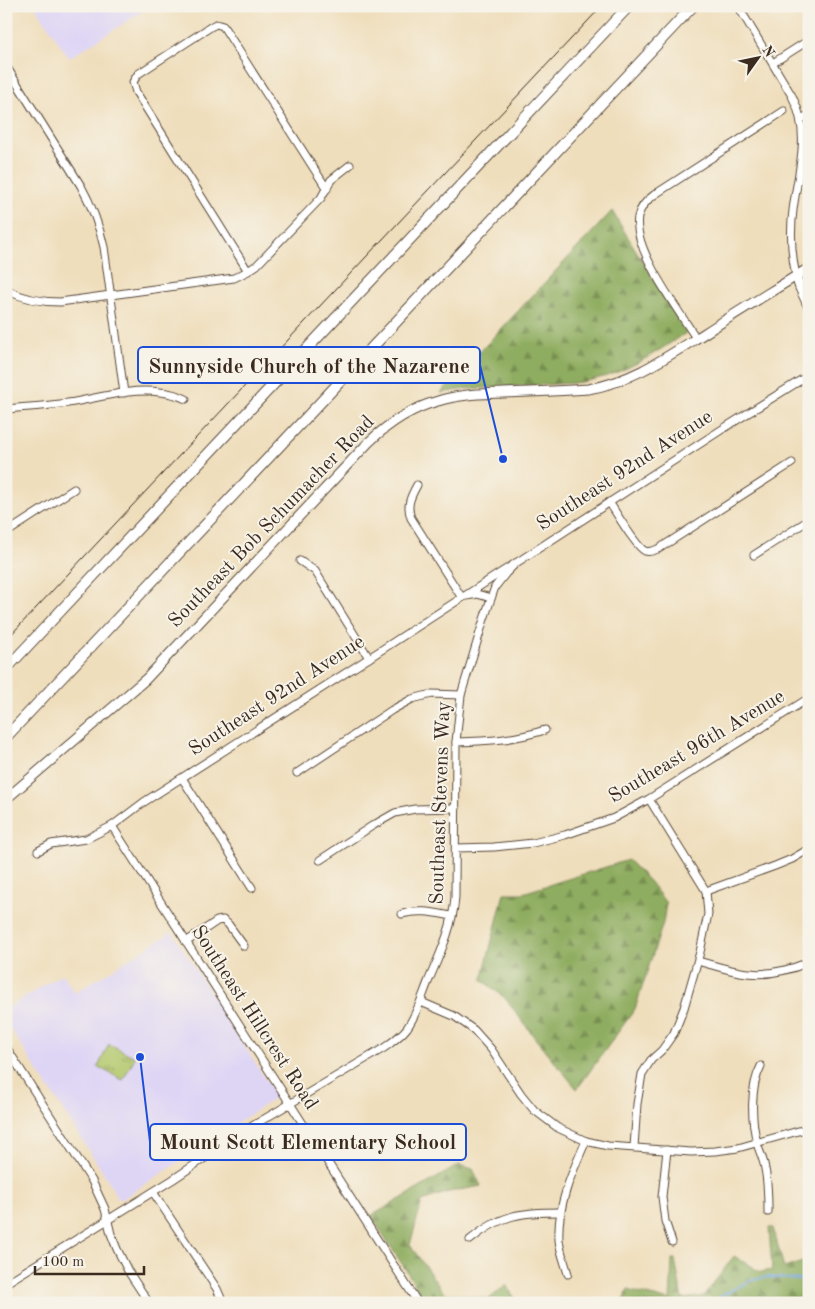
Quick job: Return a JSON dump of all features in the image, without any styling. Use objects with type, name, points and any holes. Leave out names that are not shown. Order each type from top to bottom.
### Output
[{"type":"highway","points":[[6,669],[629,6]]},
{"type":"highway","points":[[6,736],[693,6]]},
{"type":"main road","points":[[809,268],[796,276],[809,307]]},
{"type":"main road","name":"Southeast Bob Schumacher Road","points":[[6,799],[154,671],[369,442],[389,425],[419,408],[455,397],[476,394],[580,390],[603,387],[626,380],[643,372],[796,276]]},
{"type":"street","points":[[738,6],[796,104],[801,119],[803,152],[792,210],[790,237],[796,276]]},
{"type":"street","points":[[248,271],[136,92],[133,82],[138,74],[212,26],[220,24],[224,26],[326,189]]},
{"type":"street","points":[[773,63],[809,40]]},
{"type":"street","points":[[6,66],[81,186],[92,206],[99,225],[104,247],[124,394]]},
{"type":"street","points":[[696,338],[647,259],[639,237],[638,215],[648,199],[784,111]]},
{"type":"street","points":[[801,119],[809,115]]},
{"type":"street","points":[[6,290],[32,300],[60,302],[234,278],[256,265],[321,198],[331,180],[350,165]]},
{"type":"street","name":"Southeast 92nd Avenue","points":[[38,850],[51,844],[86,838],[112,826],[144,802],[778,393],[809,375]]},
{"type":"street","points":[[6,409],[66,403],[144,391],[173,394],[186,399]]},
{"type":"street","points":[[610,502],[639,547],[647,552],[653,551],[792,463]]},
{"type":"street","points":[[417,484],[408,505],[411,518],[462,598]]},
{"type":"street","points":[[6,532],[74,489]]},
{"type":"street","points":[[754,556],[809,520]]},
{"type":"street","points":[[300,561],[315,571],[369,658]]},
{"type":"street","name":"Southeast Stevens Way","points":[[6,1283],[205,1159],[254,1125],[369,1057],[396,1039],[407,1027],[421,1002],[447,935],[452,916],[455,896],[456,742],[461,695],[495,587],[500,579],[516,563]]},
{"type":"street","name":"Southeast 92nd Avenue","points":[[462,598],[477,594],[491,598]]},
{"type":"street","points":[[297,773],[392,710],[412,699],[432,694],[461,695]]},
{"type":"street","name":"Southeast 96th Avenue","points":[[456,848],[512,846],[533,843],[565,835],[614,818],[649,799],[809,698]]},
{"type":"street","points":[[456,742],[508,739],[545,730]]},
{"type":"street","points":[[182,778],[252,888]]},
{"type":"street","points":[[634,1147],[637,1104],[642,1074],[651,1060],[662,1050],[674,1033],[684,1008],[708,920],[706,890],[649,799]]},
{"type":"street","points":[[320,860],[395,813],[415,809],[456,808]]},
{"type":"street","name":"Southeast Hillcrest Road","points":[[112,826],[418,1303]]},
{"type":"street","points":[[706,890],[775,866],[809,849]]},
{"type":"street","points":[[402,914],[422,911],[452,916]]},
{"type":"street","points":[[186,942],[217,921],[222,920],[228,924],[244,946]]},
{"type":"street","points":[[698,961],[734,972],[750,974],[766,974],[809,962]]},
{"type":"street","points":[[421,1002],[454,1016],[474,1030],[491,1049],[534,1110],[558,1128],[586,1141],[608,1146],[691,1152],[715,1151],[738,1148],[809,1128]]},
{"type":"street","points":[[6,1047],[92,1181],[105,1209],[111,1234],[123,1260],[149,1303]]},
{"type":"street","points":[[761,1066],[754,1082],[753,1106],[757,1142],[768,1186],[768,1212]]},
{"type":"street","points":[[568,1274],[559,1241],[560,1212],[572,1172],[586,1141]]},
{"type":"street","points":[[667,1150],[662,1196],[665,1221],[672,1242]]},
{"type":"street","points":[[153,1192],[217,1289],[223,1303]]},
{"type":"street","points":[[470,1240],[492,1224],[505,1218],[532,1212],[560,1212]]},
{"type":"shaded area","points":[[35,6],[151,6],[69,58]]},
{"type":"shaded area","points":[[172,932],[275,1097],[122,1199],[117,1198],[108,1180],[6,1022],[6,1009],[62,974],[75,993]]},
{"type":"green space","points":[[612,211],[686,333],[633,365],[591,380],[574,383],[465,389],[441,393]]},
{"type":"green space","points":[[628,860],[649,881],[666,903],[663,923],[635,1009],[577,1089],[505,998],[482,980],[504,893],[523,893]]},
{"type":"green space","points":[[109,1044],[135,1057],[123,1080],[98,1067]]},
{"type":"green space","points":[[459,1165],[473,1169],[481,1186],[449,1192],[422,1201],[410,1245],[444,1293],[489,1299],[506,1285],[518,1303],[427,1303],[371,1216]]},
{"type":"green space","points":[[769,1228],[773,1228],[784,1268],[806,1261],[809,1257],[809,1291],[789,1303],[623,1303],[628,1290],[670,1301],[672,1259],[675,1259],[682,1299],[704,1296],[734,1256],[760,1272],[772,1270]]},
{"type":"waterway","points":[[713,1303],[724,1294],[752,1280],[769,1277],[809,1281]]},
{"type":"tram line","points":[[6,640],[602,6]]},
{"type":"place","name":"Sunnyside Church of the Nazarene","points":[[503,459]]},
{"type":"place","name":"Mount Scott Elementary School","points":[[140,1057]]}]
